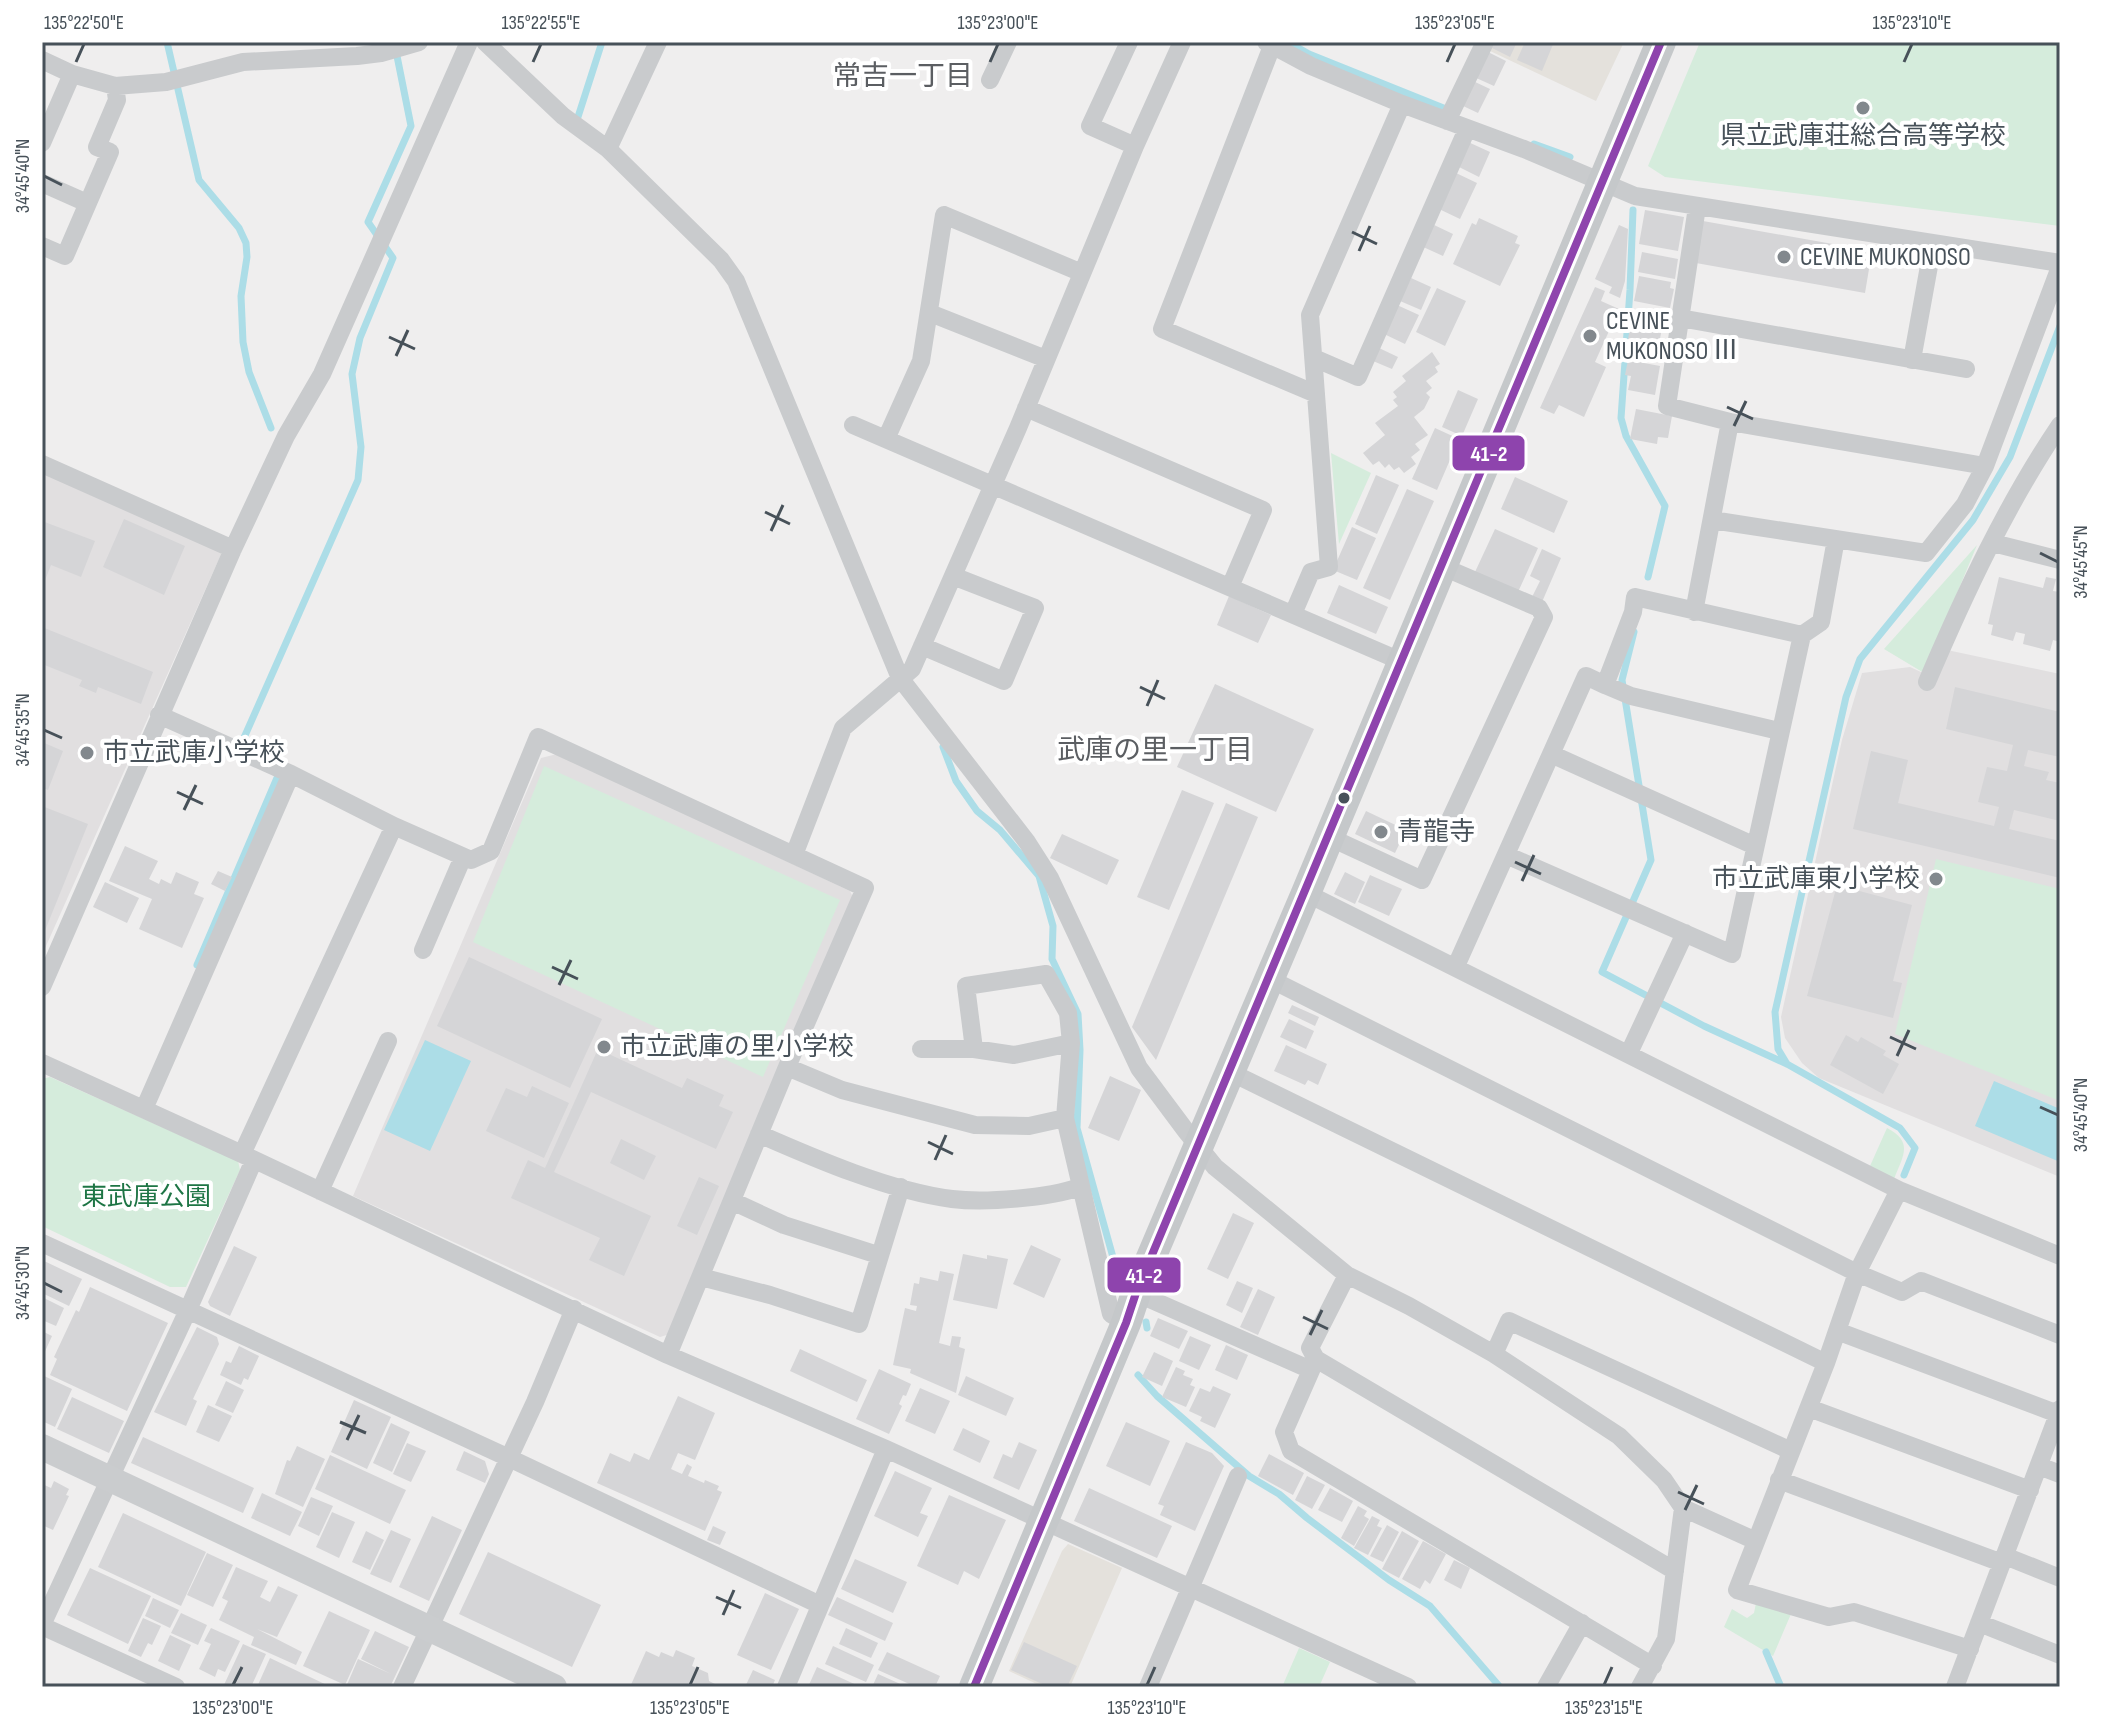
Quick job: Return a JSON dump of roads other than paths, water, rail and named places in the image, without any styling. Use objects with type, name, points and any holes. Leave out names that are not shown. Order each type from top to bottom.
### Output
[{"type":"main road","points":[[974,1687],[1661,42]]},
{"type":"street","points":[[42,60],[72,74],[115,86],[166,82],[243,62],[381,53],[419,42]]},
{"type":"street","points":[[42,987],[233,549],[286,436],[322,374],[469,42]]},
{"type":"street","points":[[485,42],[563,116],[608,149],[721,260],[736,281],[900,678],[1035,854],[1070,919],[1139,1068],[1215,1167],[1347,1275],[1494,1354],[1619,1436],[1664,1480],[1683,1508],[1756,1541]]},
{"type":"street","points":[[608,149],[658,42]]},
{"type":"street","points":[[990,80],[1008,42]]},
{"type":"street","points":[[1129,42],[1090,126],[1135,146]]},
{"type":"street","points":[[794,855],[843,728],[912,669],[1182,42]]},
{"type":"street","points":[[1451,115],[1485,42]]},
{"type":"street","points":[[1316,394],[1162,329],[1269,44],[1311,66],[1402,104],[1451,115],[1467,129],[1635,196],[2060,265],[1985,466],[1965,504],[1926,553],[1712,520]]},
{"type":"street","points":[[42,143],[72,74]]},
{"type":"street","points":[[42,246],[65,256],[110,152],[97,147],[117,100],[115,86]]},
{"type":"street","points":[[1293,614],[1311,572],[1329,567],[1310,315],[1402,104]]},
{"type":"street","points":[[1314,358],[1358,377],[1467,129]]},
{"type":"street","points":[[42,183],[87,203]]},
{"type":"street","points":[[1697,207],[1667,406],[1730,422],[1985,466]]},
{"type":"street","points":[[886,439],[921,361],[944,215],[1082,273]]},
{"type":"street","points":[[1912,360],[1933,244]]},
{"type":"street","points":[[930,313],[1046,359]]},
{"type":"street","points":[[1680,318],[1966,369]]},
{"type":"street","points":[[1026,408],[1263,510],[1230,587]]},
{"type":"street","points":[[1694,612],[1730,422]]},
{"type":"street","points":[[853,425],[1403,662]]},
{"type":"street","points":[[1927,682],[1974,574],[2026,476],[2060,425]]},
{"type":"street","points":[[42,464],[233,549]]},
{"type":"street","points":[[1506,855],[1732,954],[1802,635],[1821,622],[1836,539]]},
{"type":"street","points":[[1993,543],[2060,560]]},
{"type":"street","points":[[1329,837],[1422,880],[1544,617],[1539,608],[1443,567]]},
{"type":"street","points":[[922,646],[1004,681],[1035,608],[953,576]]},
{"type":"street","points":[[1619,691],[1635,597],[1802,635]]},
{"type":"street","points":[[1456,966],[1586,676],[1619,691],[1779,731]]},
{"type":"street","points":[[159,715],[471,860],[491,851],[538,737],[865,888],[668,1355]]},
{"type":"street","points":[[1551,754],[1755,846]]},
{"type":"street","points":[[144,1109],[291,774]]},
{"type":"street","points":[[176,1687],[42,1625],[188,1310],[248,1157],[394,826]]},
{"type":"street","points":[[423,950],[463,857]]},
{"type":"street","points":[[1306,893],[1899,1190],[2060,1256]]},
{"type":"street","points":[[1629,1053],[1685,933]]},
{"type":"street","points":[[974,1049],[966,986],[1046,974],[1068,1013],[1071,1043],[1065,1118],[1080,1187],[1111,1314],[1126,1323]]},
{"type":"street","points":[[1268,978],[1857,1273],[1902,1292],[1921,1281],[2060,1335]]},
{"type":"street","points":[[320,1191],[388,1041]]},
{"type":"street","points":[[921,1049],[974,1049],[1014,1055],[1071,1043]]},
{"type":"street","points":[[42,1063],[668,1355],[886,1449],[1408,1687]]},
{"type":"street","points":[[787,1067],[842,1090],[975,1125],[1029,1126],[1065,1118]]},
{"type":"street","points":[[1230,1072],[1826,1363]]},
{"type":"street","points":[[759,1134],[808,1156],[901,1187],[953,1199],[1022,1198],[1080,1187]]},
{"type":"street","points":[[701,1277],[770,1295],[859,1324],[901,1187]]},
{"type":"street","points":[[1899,1190],[1857,1273],[1809,1408],[1737,1590],[1829,1617],[1854,1612],[1970,1649]]},
{"type":"street","points":[[732,1201],[784,1225],[878,1255]]},
{"type":"street","points":[[42,1243],[820,1605]]},
{"type":"street","points":[[1347,1275],[1310,1348],[1313,1364],[1284,1432],[1291,1451],[1653,1666]]},
{"type":"street","points":[[1136,1293],[1313,1364],[1675,1571]]},
{"type":"street","points":[[402,1687],[509,1458],[574,1309]]},
{"type":"street","points":[[1494,1354],[1509,1321],[1791,1451]]},
{"type":"street","points":[[1837,1331],[2059,1411],[1955,1687]]},
{"type":"street","points":[[1809,1408],[2030,1490]]},
{"type":"street","points":[[42,1447],[554,1687]]},
{"type":"street","points":[[786,1687],[886,1449]]},
{"type":"street","points":[[2039,1466],[2060,1474]]},
{"type":"street","points":[[1148,1687],[1238,1476]]},
{"type":"street","points":[[1779,1480],[2060,1578]]},
{"type":"street","points":[[1640,1687],[1666,1639],[1683,1508]]},
{"type":"street","points":[[1546,1687],[1582,1623]]},
{"type":"street","points":[[1979,1623],[2060,1655]]},
{"type":"water","points":[[425,1040],[471,1061],[430,1151],[384,1130]]},
{"type":"water","points":[[1994,1081],[2060,1109],[2060,1162],[1975,1126]]},
{"type":"waterway","points":[[167,42],[199,180],[239,228],[246,243],[241,296],[243,342],[249,372],[271,428]]},
{"type":"waterway","points":[[579,123],[577,120],[602,42]]},
{"type":"waterway","points":[[1288,42],[1309,54],[1451,111]]},
{"type":"waterway","points":[[273,757],[243,740],[358,480],[361,447],[352,374],[360,338],[393,258],[368,222],[411,126],[397,56]]},
{"type":"waterway","points":[[1534,144],[1570,157]]},
{"type":"waterway","points":[[1633,210],[1621,418],[1626,436],[1665,506],[1648,577]]},
{"type":"waterway","points":[[1787,1064],[1778,1049],[1775,1012],[1846,697],[1860,659],[1973,520],[2010,457],[2060,326]]},
{"type":"waterway","points":[[1634,632],[1622,680],[1651,860],[1602,972],[1704,1026],[1787,1064],[1900,1128],[1915,1148],[1904,1175]]},
{"type":"waterway","points":[[943,747],[956,781],[977,811],[1000,830],[1039,876],[1053,926],[1052,959],[1078,1014],[1077,1128],[1121,1286]]},
{"type":"waterway","points":[[197,965],[280,771]]},
{"type":"waterway","points":[[1146,1322],[1147,1328]]},
{"type":"waterway","points":[[1138,1375],[1157,1396],[1249,1476],[1279,1494],[1389,1580],[1430,1606],[1500,1687]]},
{"type":"waterway","points":[[1766,1652],[1781,1687]]},
{"type":"place","name":"県立武庫荘総合高等学校","points":[[1863,108]]},
{"type":"place","name":"CEVINE MUKONOSO","points":[[1784,257]]},
{"type":"place","name":"CEVINE MUKONOSO Ⅲ","points":[[1590,336]]},
{"type":"place","name":"市立武庫小学校","points":[[87,753]]},
{"type":"place","name":"青龍寺","points":[[1381,832]]},
{"type":"place","name":"市立武庫東小学校","points":[[1936,879]]},
{"type":"place","name":"市立武庫の里小学校","points":[[604,1047]]},
{"type":"district","name":"常吉一丁目","points":[[903,76]]},
{"type":"district","name":"武庫の里一丁目","points":[[1155,750]]},
{"type":"park label","name":"東武庫公園","points":[[146,1197]]}]
